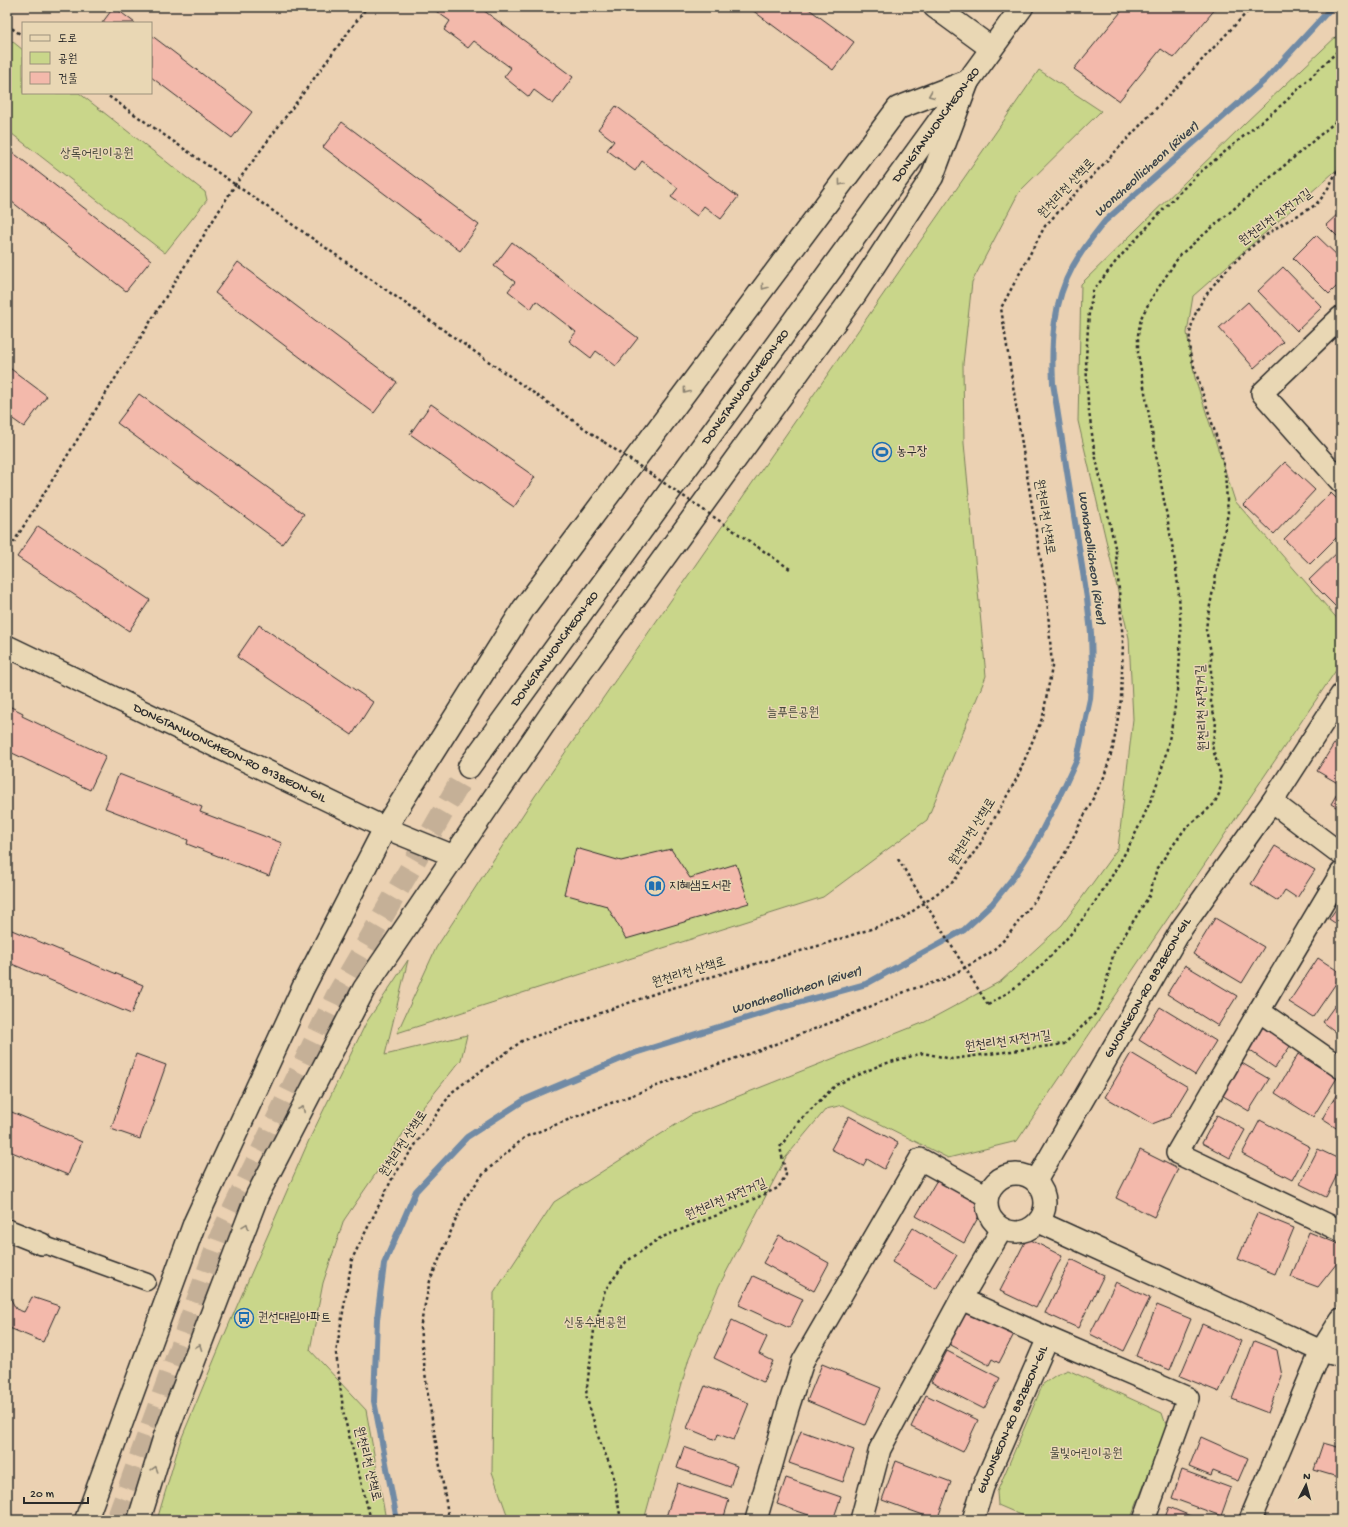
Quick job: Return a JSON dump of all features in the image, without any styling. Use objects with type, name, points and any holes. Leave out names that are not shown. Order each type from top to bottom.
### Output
[{"type":"main road","points":[[935,7],[991,48]]},
{"type":"main road","name":"DONGTANWONCHEON-RO","points":[[469,767],[1022,7]]},
{"type":"main road","points":[[86,1520],[195,1222],[303,988],[385,828],[524,608],[898,108],[968,81]]},
{"type":"main road","points":[[139,1520],[164,1439],[257,1196],[364,989],[554,708],[856,293],[932,177],[968,81]]},
{"type":"street","points":[[1341,317],[1262,393],[1341,482]]},
{"type":"street","name":"DONGTANWONCHEON-RO 813BEON-GIL","points":[[7,646],[385,828],[454,856]]},
{"type":"street","name":"GWONSEON-RO 882BEON-GIL","points":[[1036,1181],[1182,928],[1272,802],[1341,696]]},
{"type":"street","points":[[1272,802],[1341,854]]},
{"type":"street","points":[[1341,873],[1259,1010],[1177,1153],[1341,1231]]},
{"type":"street","points":[[1259,1010],[1341,1068]]},
{"type":"street","points":[[756,1520],[803,1361],[920,1158],[987,1196]]},
{"type":"street","points":[[1018,1174],[1027,1176],[1036,1181],[1043,1192],[1045,1206],[1039,1222],[1022,1232],[1011,1232],[1002,1229],[994,1223],[988,1215],[986,1205],[987,1196],[991,1186],[998,1179],[1007,1175],[1018,1174]]},
{"type":"street","points":[[1039,1222],[1331,1354]]},
{"type":"street","points":[[861,1520],[880,1449],[960,1299],[1002,1229]]},
{"type":"street","points":[[7,1230],[147,1282]]},
{"type":"street","points":[[960,1299],[1048,1338]]},
{"type":"street","points":[[1250,1520],[1331,1354],[1341,1319]]},
{"type":"street","name":"GWONSEON-RO 882BEON-GIL","points":[[973,1520],[983,1487],[1048,1338],[1188,1398],[1144,1520]]},
{"type":"path","points":[[7,553],[235,185],[367,7]]},
{"type":"path","name":"원천리천 산책로","points":[[371,1520],[344,1416],[336,1353],[352,1259],[393,1177],[452,1092],[522,1041],[662,991],[814,947],[902,919],[954,881],[980,844],[1017,778],[1043,716],[1052,667],[1046,597],[1002,308],[1045,226],[1252,7]]},
{"type":"path","points":[[7,25],[22,35]]},
{"type":"path","points":[[449,1520],[427,1389],[420,1328],[430,1281],[465,1198],[485,1172],[525,1137],[689,1074],[757,1051],[848,1016],[909,990],[945,978],[990,953],[1006,938],[1039,895],[1064,855],[1104,778],[1113,748],[1121,699],[1123,642],[1116,552],[1094,449],[1088,404],[1086,359],[1089,312],[1093,291],[1117,260],[1198,174],[1285,102],[1341,48]]},
{"type":"path","points":[[105,94],[604,442],[790,569]]},
{"type":"path","points":[[898,859],[988,1005],[1006,995],[1023,982],[1042,965],[1071,934],[1100,896],[1121,861],[1155,789],[1164,758],[1172,726],[1179,661],[1180,632],[1174,559],[1138,353],[1138,335],[1141,318],[1151,299],[1180,255],[1341,117]]},
{"type":"path","name":"원천리천 자전거길","points":[[621,1520],[612,1470],[599,1439],[586,1395],[594,1330],[605,1290],[626,1262],[660,1238],[730,1210],[778,1188],[786,1175],[780,1147],[799,1121],[836,1085],[880,1065],[923,1053],[952,1059],[1064,1044],[1096,1013],[1101,1002],[1114,952],[1149,896],[1157,868],[1161,860],[1184,830],[1214,804],[1219,794],[1221,784],[1220,773],[1212,746],[1216,723],[1211,702],[1211,652],[1206,630],[1206,621],[1228,513],[1221,451],[1190,354],[1189,338],[1192,324],[1198,309],[1214,286],[1234,263],[1278,226],[1315,204],[1322,197],[1341,163]]},
{"type":"green space","name":"신동수변공원","points":[[1341,32],[1341,166],[1193,296],[1187,333],[1195,378],[1235,501],[1341,623],[1341,663],[1017,1141],[948,1158],[843,1105],[826,1109],[786,1157],[719,1286],[689,1358],[644,1520],[509,1520],[492,1472],[494,1293],[554,1202],[691,1115],[925,1022],[1001,981],[1062,925],[1118,848],[1133,719],[1129,638],[1078,421],[1081,284],[1244,124]]},
{"type":"green space","name":"상록어린이공원","points":[[7,37],[22,49],[22,94],[80,94],[205,192],[207,200],[165,253],[7,130]]},
{"type":"green space","name":"늘푸른공원","points":[[1039,70],[1101,111],[1019,192],[972,282],[963,364],[964,443],[986,676],[927,820],[823,897],[397,1033],[436,948],[535,796]]},
{"type":"green space","points":[[408,960],[385,1055],[467,1035],[461,1060],[411,1122],[344,1220],[323,1283],[310,1350],[366,1410],[386,1520],[157,1520],[180,1442],[309,1140],[366,1023]]},
{"type":"green space","name":"물빛어린이공원","points":[[1068,1370],[1162,1413],[1167,1428],[1130,1520],[1033,1520],[998,1505],[997,1492],[1043,1384],[1056,1375]]},
{"type":"building","points":[[114,7],[134,22],[103,22]]},
{"type":"building","points":[[435,7],[479,7],[573,77],[553,104],[534,90],[529,97],[504,77],[511,68],[474,41],[468,48],[444,30],[450,21],[433,9]]},
{"type":"building","points":[[748,7],[806,7],[854,42],[833,70]]},
{"type":"building","points":[[1125,7],[1217,7],[1174,58],[1161,49],[1119,101],[1074,69]]},
{"type":"building","points":[[152,36],[252,112],[232,138],[152,78]]},
{"type":"building","points":[[616,106],[738,197],[721,219],[704,206],[697,216],[671,197],[678,188],[642,161],[635,171],[607,150],[614,141],[598,129]]},
{"type":"building","points":[[342,122],[479,225],[460,251],[323,147]]},
{"type":"building","points":[[7,148],[151,260],[126,291],[7,198]]},
{"type":"building","points":[[1341,211],[1341,240],[1326,225]]},
{"type":"building","points":[[1316,235],[1341,259],[1341,282],[1329,294],[1293,258]]},
{"type":"building","points":[[512,242],[638,338],[616,366],[596,351],[591,358],[569,341],[576,332],[536,301],[531,309],[508,291],[515,282],[494,266]]},
{"type":"building","points":[[238,262],[397,382],[374,413],[215,293]]},
{"type":"building","points":[[1283,267],[1322,307],[1297,331],[1258,291]]},
{"type":"building","points":[[1248,302],[1283,342],[1254,368],[1219,328]]},
{"type":"building","points":[[7,366],[47,396],[24,427],[7,415]]},
{"type":"building","points":[[139,394],[304,514],[282,544],[117,423]]},
{"type":"building","points":[[431,404],[535,477],[514,507],[410,434]]},
{"type":"building","points":[[1285,462],[1315,490],[1274,534],[1244,505]]},
{"type":"building","points":[[1331,493],[1341,503],[1341,533],[1310,564],[1284,539]]},
{"type":"building","points":[[38,526],[150,600],[129,631],[17,557]]},
{"type":"building","points":[[1341,549],[1341,612],[1309,580]]},
{"type":"building","points":[[259,625],[373,702],[352,735],[237,657]]},
{"type":"building","points":[[7,705],[23,713],[22,716],[106,756],[90,790],[8,751]]},
{"type":"building","points":[[1334,744],[1341,748],[1341,785],[1317,771]]},
{"type":"building","points":[[119,774],[202,807],[200,812],[282,843],[269,876],[187,844],[188,840],[105,808]]},
{"type":"building","points":[[1341,787],[1341,810],[1331,804]]},
{"type":"building","points":[[1275,846],[1315,870],[1297,898],[1285,890],[1278,901],[1251,884]]},
{"type":"building","name":"지혜샘도서관","points":[[576,848],[621,861],[671,849],[690,878],[736,864],[749,903],[626,939],[607,906],[564,894]]},
{"type":"building","points":[[1341,902],[1341,927],[1329,919]]},
{"type":"building","points":[[1215,918],[1264,947],[1242,983],[1193,954]]},
{"type":"building","points":[[7,928],[143,985],[131,1014],[7,962]]},
{"type":"building","points":[[1318,958],[1341,973],[1341,976],[1313,1017],[1289,1002]]},
{"type":"building","points":[[1185,965],[1237,996],[1218,1026],[1167,994]]},
{"type":"building","points":[[1341,997],[1341,1036],[1323,1022]]},
{"type":"building","points":[[1160,1007],[1216,1041],[1195,1075],[1139,1040]]},
{"type":"building","points":[[1263,1022],[1293,1042],[1275,1068],[1246,1048]]},
{"type":"building","points":[[1131,1053],[1188,1087],[1170,1117],[1152,1124],[1105,1097]]},
{"type":"building","points":[[136,1054],[166,1065],[140,1139],[111,1129]]},
{"type":"building","points":[[1298,1054],[1337,1078],[1313,1117],[1275,1093]]},
{"type":"building","points":[[1240,1062],[1269,1079],[1249,1111],[1220,1094]]},
{"type":"building","points":[[1341,1087],[1341,1131],[1322,1119]]},
{"type":"building","points":[[7,1110],[82,1142],[68,1175],[7,1150]]},
{"type":"building","points":[[1217,1115],[1245,1130],[1230,1158],[1202,1143]]},
{"type":"building","points":[[849,1116],[898,1143],[884,1169],[867,1159],[863,1166],[831,1149]]},
{"type":"building","points":[[1260,1120],[1310,1147],[1292,1180],[1242,1154]]},
{"type":"building","points":[[1318,1149],[1341,1160],[1341,1167],[1326,1197],[1300,1184]]},
{"type":"building","points":[[1140,1150],[1178,1169],[1154,1217],[1116,1198]]},
{"type":"building","points":[[938,1178],[985,1205],[964,1243],[916,1216]]},
{"type":"building","points":[[1257,1213],[1294,1228],[1275,1274],[1238,1259]]},
{"type":"building","points":[[913,1228],[957,1255],[936,1289],[892,1262]]},
{"type":"building","points":[[1309,1232],[1341,1245],[1341,1258],[1318,1287],[1291,1277]]},
{"type":"building","points":[[779,1235],[829,1263],[814,1291],[763,1263]]},
{"type":"building","points":[[1027,1238],[1062,1256],[1036,1308],[1000,1291]]},
{"type":"building","points":[[1071,1259],[1104,1275],[1078,1328],[1045,1313]]},
{"type":"building","points":[[753,1276],[803,1299],[789,1328],[739,1305]]},
{"type":"building","points":[[1116,1282],[1150,1298],[1124,1351],[1090,1334]]},
{"type":"building","points":[[7,1292],[16,1309],[24,1312],[32,1297],[59,1306],[43,1342],[7,1327]]},
{"type":"building","points":[[1157,1305],[1191,1319],[1170,1370],[1136,1356]]},
{"type":"building","points":[[967,1307],[1015,1332],[999,1363],[992,1359],[989,1365],[949,1344]]},
{"type":"building","points":[[732,1320],[767,1337],[759,1354],[773,1361],[763,1382],[714,1358]]},
{"type":"building","points":[[1202,1324],[1241,1341],[1219,1392],[1180,1376]]},
{"type":"building","points":[[1254,1341],[1277,1350],[1282,1376],[1268,1413],[1232,1399]]},
{"type":"building","points":[[947,1351],[1000,1378],[984,1409],[931,1382]]},
{"type":"building","points":[[822,1364],[881,1388],[865,1425],[807,1401]]},
{"type":"building","points":[[705,1386],[749,1403],[734,1440],[718,1434],[716,1440],[687,1428]]},
{"type":"building","points":[[926,1395],[978,1420],[963,1452],[911,1427]]},
{"type":"building","points":[[801,1431],[854,1450],[843,1482],[789,1463]]},
{"type":"building","points":[[1201,1437],[1248,1458],[1238,1481],[1213,1471],[1211,1476],[1189,1467]]},
{"type":"building","points":[[1323,1443],[1341,1448],[1341,1478],[1314,1470]]},
{"type":"building","points":[[684,1447],[737,1466],[730,1487],[677,1468]]},
{"type":"building","points":[[896,1461],[951,1482],[937,1520],[882,1500]]},
{"type":"building","points":[[1182,1470],[1231,1488],[1221,1516],[1172,1498]]},
{"type":"building","points":[[786,1478],[841,1497],[833,1520],[823,1520],[777,1504]]},
{"type":"building","points":[[677,1483],[729,1500],[723,1520],[665,1520]]},
{"type":"building","points":[[1169,1507],[1200,1520],[1164,1520]]},
{"type":"waterway","name":"Woncheollicheon (River)","points":[[397,1520],[374,1401],[377,1319],[384,1264],[416,1191],[467,1137],[526,1099],[635,1053],[779,1008],[866,984],[964,930],[992,904],[1016,874],[1034,846],[1077,759],[1090,699],[1092,667],[1091,633],[1087,598],[1053,383],[1053,338],[1057,308],[1061,294],[1076,260],[1105,221],[1265,80],[1332,7]]},
{"type":"tunnel","points":[[117,1520],[221,1235],[336,997],[469,767]]},
{"type":"place","name":"농구장","points":[[882,452]]},
{"type":"place","name":"지혜샘도서관","points":[[655,886]]},
{"type":"place","name":"권선대림아파트","points":[[244,1318]]}]
